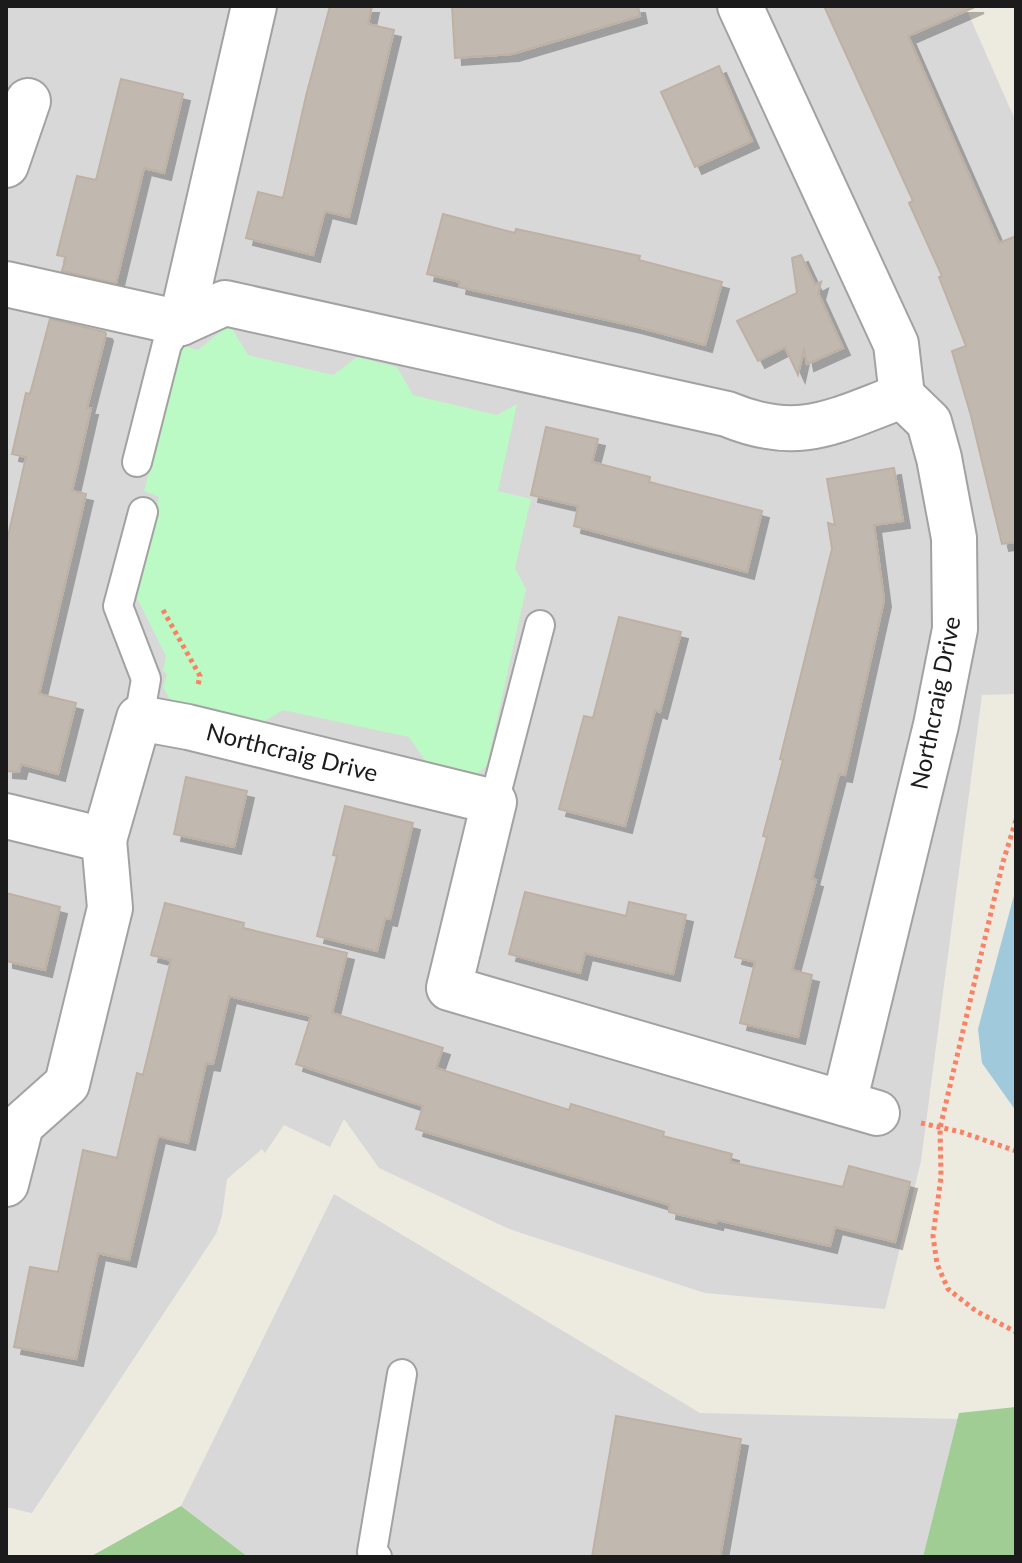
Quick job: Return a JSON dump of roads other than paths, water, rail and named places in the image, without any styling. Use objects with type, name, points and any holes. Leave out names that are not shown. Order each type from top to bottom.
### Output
[{"type":"street","points":[[181,323],[254,6]]},
{"type":"street","points":[[6,284],[181,323],[225,303],[727,414],[753,425],[787,430],[824,425],[902,396],[896,344],[740,6]]},
{"type":"street","points":[[6,165],[28,101]]},
{"type":"street","name":"Northcraig Drive","points":[[139,718],[188,727],[494,802],[449,988],[861,1108],[955,629],[954,538],[939,458],[929,422],[902,396]]},
{"type":"street","points":[[6,1184],[21,1125],[67,1084],[110,908],[104,840],[139,718]]},
{"type":"street","points":[[6,816],[104,840]]},
{"type":"lane","points":[[137,462],[167,344],[181,323]]},
{"type":"lane","points":[[139,718],[146,679],[118,606],[143,512]]},
{"type":"lane","points":[[494,802],[540,625]]},
{"type":"lane","points":[[377,1557],[372,1552],[402,1374]]},
{"type":"water","points":[[1016,888],[1016,1111],[982,1063],[978,1029]]}]
